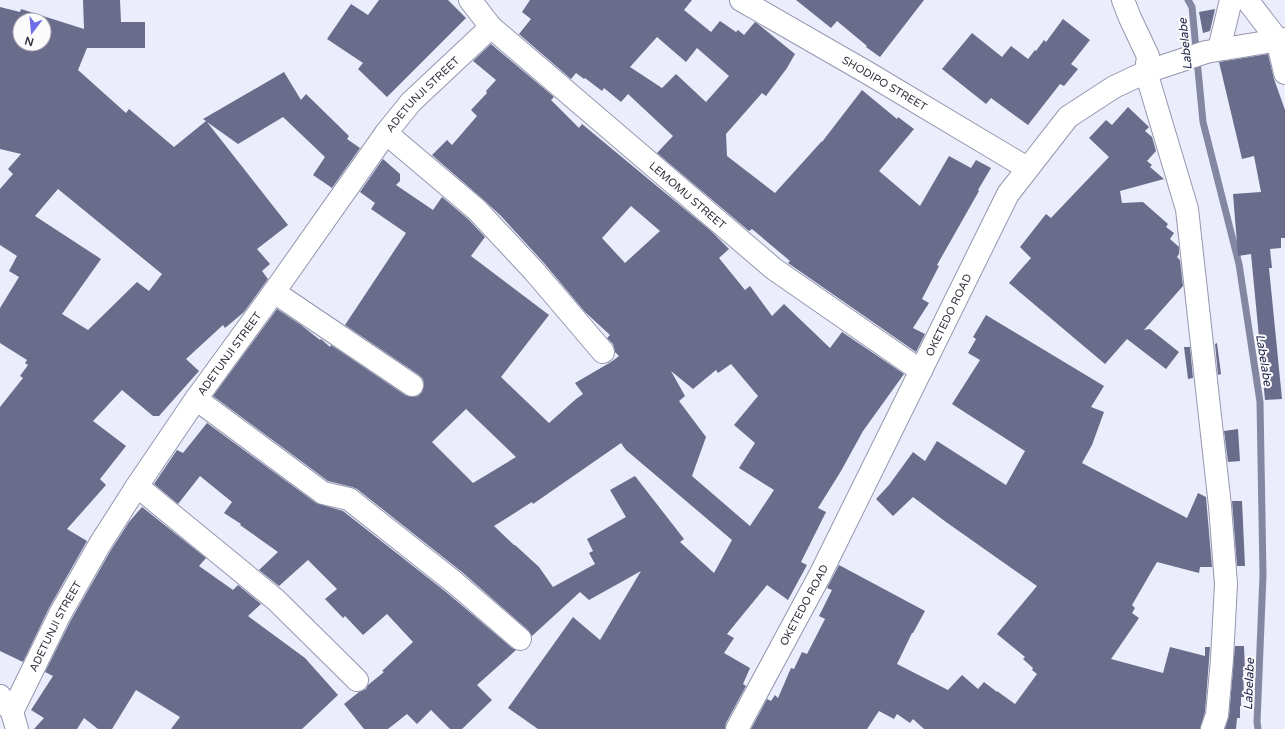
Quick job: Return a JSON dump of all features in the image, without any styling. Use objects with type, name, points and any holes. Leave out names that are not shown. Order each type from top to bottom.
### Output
[{"type":"street","name":"LEMOMU STREET","points":[[470,0],[491,27],[774,269],[921,371]]},
{"type":"street","name":"SHODIPO STREET","points":[[741,0],[868,73],[1027,168]]},
{"type":"street","points":[[1123,0],[1148,56],[1187,209],[1220,506],[1226,584],[1222,660],[1216,715],[1212,729]]},
{"type":"street","points":[[1213,50],[1231,0]]},
{"type":"street","points":[[1247,0],[1281,39],[1285,73]]},
{"type":"street","name":"ADETUNJI STREET","points":[[10,712],[60,614],[100,544],[196,399],[274,292],[386,133],[412,102],[491,27]]},
{"type":"street","name":"OKETEDO ROAD","points":[[737,729],[820,575],[1008,194],[1027,168],[1068,117],[1114,87],[1152,70],[1213,50],[1281,39]]},
{"type":"street","points":[[386,133],[477,210],[534,271],[603,352]]},
{"type":"street","points":[[274,292],[412,385]]},
{"type":"street","points":[[196,399],[322,493],[349,499],[454,582],[520,639]]},
{"type":"street","points":[[137,486],[276,600],[357,680]]},
{"type":"building","points":[[83,0],[120,0],[121,22],[145,22],[145,48],[87,48],[78,70],[126,113],[129,109],[174,147],[206,121],[203,119],[284,72],[301,100],[306,94],[349,136],[347,139],[360,148],[332,188],[313,175],[325,157],[283,117],[238,144],[207,122],[288,225],[257,249],[270,264],[262,271],[268,279],[244,312],[225,328],[223,325],[186,359],[199,371],[159,416],[153,416],[122,390],[93,421],[126,446],[100,479],[106,485],[67,529],[87,541],[49,608],[23,662],[0,651],[0,407],[23,378],[20,376],[28,365],[25,363],[27,360],[0,343],[0,308],[19,277],[9,271],[17,256],[0,245],[0,189],[13,174],[8,169],[21,154],[0,149],[0,7],[20,12],[12,12],[12,52],[52,52],[52,19],[84,29]],"holes":[[[58,189],[162,274],[149,291],[137,282],[88,330],[62,314],[101,259],[35,216]]]},
{"type":"building","points":[[379,0],[448,0],[466,18],[387,97],[358,69],[363,63],[327,39],[351,4],[368,15]]},
{"type":"building","points":[[530,0],[692,0],[684,10],[711,32],[720,21],[736,32],[738,30],[744,35],[755,22],[758,24],[795,54],[787,68],[766,96],[762,93],[726,134],[727,156],[775,193],[822,142],[862,90],[897,119],[898,117],[914,129],[879,171],[920,206],[949,156],[971,168],[976,160],[991,168],[937,265],[939,266],[922,299],[929,303],[913,328],[925,334],[916,352],[788,263],[790,261],[752,229],[749,231],[657,153],[673,136],[628,94],[621,102],[604,88],[602,91],[576,73],[571,79],[519,34],[531,19],[522,12]],"holes":[[[657,37],[686,62],[697,48],[729,76],[706,102],[676,74],[662,88],[630,67]]]},
{"type":"building","points":[[796,0],[924,0],[880,57],[866,47],[867,46],[837,21],[831,28]]},
{"type":"building","points":[[21,9],[30,12],[20,12]]},
{"type":"building","points":[[1215,9],[1210,31],[1203,33],[1199,12]]},
{"type":"building","points":[[1063,19],[1090,40],[1071,64],[1078,69],[1064,86],[1060,84],[1028,125],[991,98],[986,104],[942,69],[972,33],[1002,57],[1011,46],[1028,59],[1044,40],[1046,42]]},
{"type":"building","points":[[491,44],[554,97],[551,100],[579,128],[582,124],[711,231],[729,249],[719,258],[745,290],[750,286],[772,316],[784,304],[830,348],[842,332],[904,374],[863,431],[818,508],[826,512],[801,562],[807,565],[788,600],[767,585],[727,634],[734,638],[724,653],[750,668],[743,684],[746,686],[726,723],[725,729],[538,729],[508,708],[573,617],[600,640],[641,571],[589,600],[580,592],[532,636],[528,630],[462,572],[357,489],[328,481],[213,396],[277,309],[320,340],[321,339],[330,347],[331,345],[405,395],[412,397],[418,396],[422,392],[424,385],[423,379],[419,375],[345,325],[406,233],[371,209],[375,203],[360,192],[383,159],[400,174],[400,181],[396,185],[433,210],[442,197],[468,219],[485,237],[471,256],[549,315],[501,377],[549,423],[583,394],[575,383],[619,356],[615,352],[613,344],[607,338],[610,335],[585,312],[544,263],[501,216],[432,155],[447,140],[452,145],[477,116],[471,110],[487,93],[486,91],[496,80],[473,61]],"holes":[[[631,206],[660,231],[625,263],[602,238]],[[731,364],[758,396],[734,425],[755,443],[739,468],[774,490],[750,526],[692,476],[706,437],[679,401],[685,396],[671,371],[693,389],[716,370],[718,373]],[[466,409],[516,457],[473,483],[432,442]],[[621,443],[626,450],[732,540],[714,573],[680,542],[684,539],[635,476],[610,490],[626,517],[587,539],[593,551],[589,553],[595,564],[553,587],[539,567],[494,526],[532,502],[533,504]]]},
{"type":"building","points":[[1268,54],[1274,79],[1285,110],[1285,238],[1281,238],[1281,248],[1270,249],[1272,268],[1269,268],[1282,399],[1265,400],[1251,254],[1238,256],[1233,194],[1261,192],[1254,156],[1242,159],[1219,62]]},
{"type":"building","points":[[1128,107],[1149,127],[1145,131],[1152,137],[1156,151],[1147,161],[1152,165],[1150,167],[1164,179],[1120,191],[1122,203],[1143,202],[1168,224],[1166,227],[1174,233],[1170,239],[1179,247],[1179,254],[1177,257],[1180,260],[1183,286],[1144,330],[1150,329],[1179,352],[1166,369],[1127,339],[1105,364],[1009,283],[1031,258],[1020,247],[1046,214],[1051,218],[1109,157],[1089,138],[1106,120],[1112,125]]},
{"type":"building","points":[[986,315],[1104,386],[1091,407],[1104,412],[1092,445],[1082,463],[1187,518],[1198,493],[1206,497],[1212,567],[1200,567],[1199,573],[1157,562],[1132,605],[1135,608],[1132,613],[1139,618],[1111,659],[1163,673],[1170,647],[1205,656],[1205,647],[1210,647],[1205,712],[1200,729],[924,729],[913,719],[910,723],[897,714],[894,719],[879,711],[867,729],[751,729],[767,699],[771,701],[775,695],[778,698],[791,668],[794,669],[802,652],[807,654],[825,619],[819,616],[832,590],[827,588],[839,565],[925,611],[912,633],[897,664],[948,690],[962,675],[978,689],[984,682],[1015,704],[1037,674],[1023,659],[1025,657],[997,634],[1037,586],[913,497],[893,516],[876,499],[889,485],[913,452],[925,461],[937,441],[1006,485],[1025,451],[952,404],[980,360],[968,353],[976,339],[973,337]]},
{"type":"building","points":[[1217,343],[1221,374],[1218,375],[1215,344]]},
{"type":"building","points":[[1184,347],[1190,347],[1193,378],[1188,379]]},
{"type":"building","points":[[207,423],[316,503],[343,511],[446,592],[516,650],[477,685],[492,700],[462,729],[450,729],[431,710],[417,724],[407,714],[388,729],[364,729],[344,704],[359,692],[366,689],[368,685],[384,672],[382,671],[413,642],[387,614],[363,635],[345,616],[343,618],[325,599],[337,589],[308,560],[279,586],[259,570],[278,552],[224,513],[232,502],[200,476],[178,504],[154,484],[177,450],[183,453]]},
{"type":"building","points":[[1238,429],[1240,461],[1228,462],[1224,431]]},
{"type":"building","points":[[1232,501],[1242,501],[1245,566],[1237,566]]},
{"type":"building","points":[[142,507],[206,558],[199,566],[233,590],[238,585],[261,604],[248,616],[305,658],[338,695],[302,729],[171,729],[180,717],[136,690],[112,729],[98,729],[84,718],[77,729],[34,729],[44,718],[31,710],[53,676],[45,672],[71,620],[111,550],[129,522]]},
{"type":"building","points":[[1235,646],[1244,646],[1244,697],[1241,697],[1240,718],[1237,718],[1236,729],[1225,729],[1229,716]]},
{"type":"waterway","name":"Labelabe","points":[[1188,0],[1192,7],[1203,122],[1239,264],[1260,402],[1263,575],[1257,722],[1258,729]]}]
